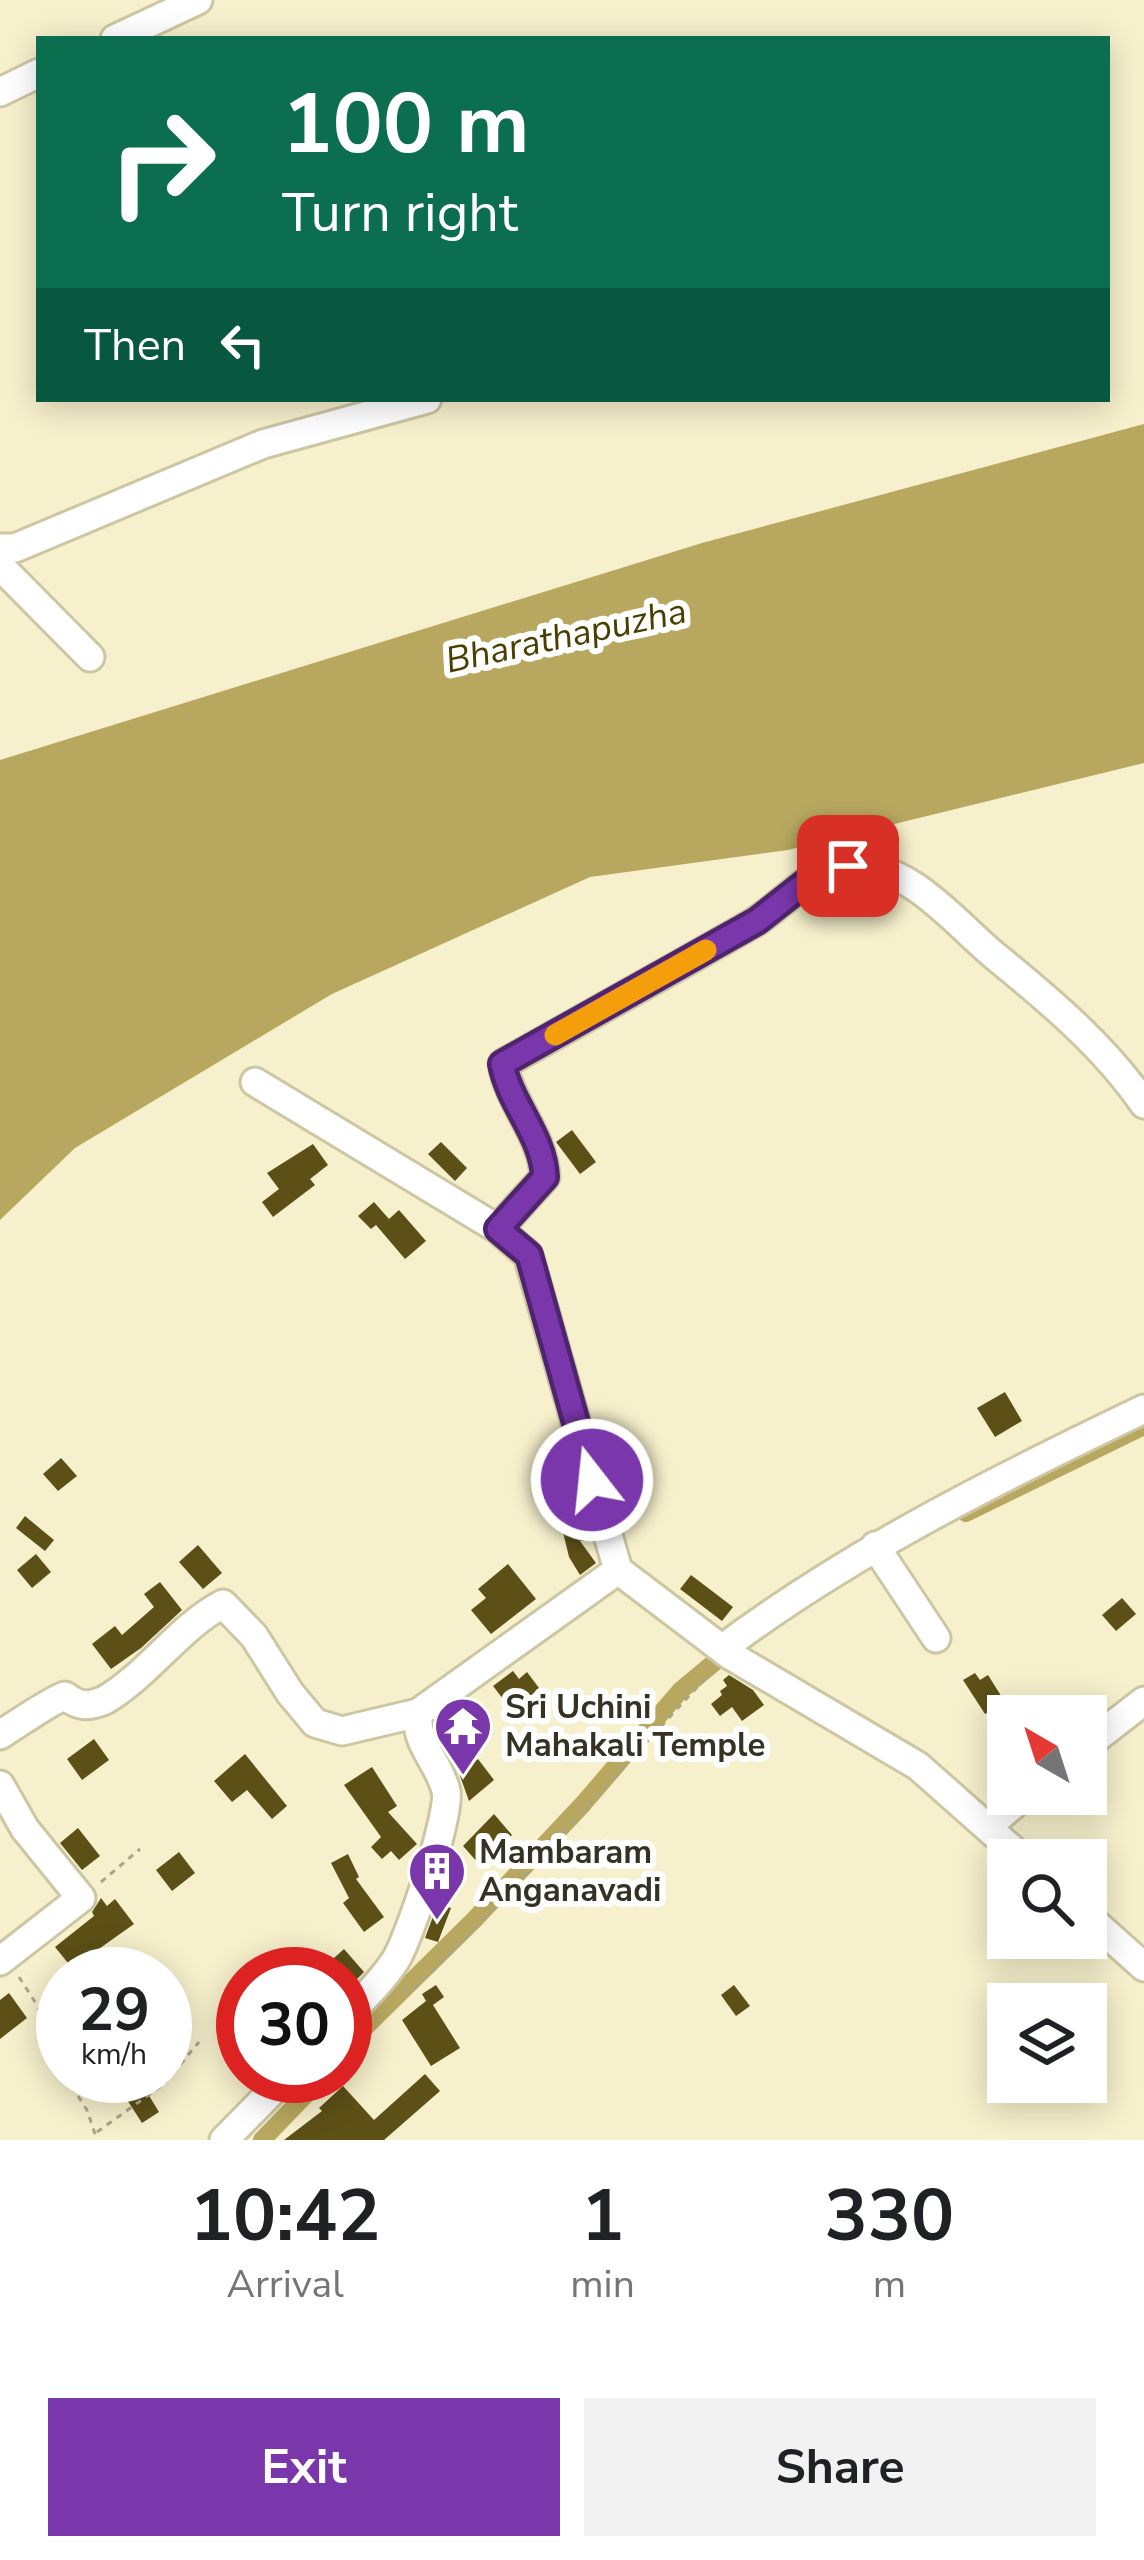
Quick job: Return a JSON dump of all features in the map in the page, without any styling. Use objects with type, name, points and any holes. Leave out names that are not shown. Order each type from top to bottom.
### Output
[{"type":"street","points":[[121,36],[198,0]]},
{"type":"street","points":[[0,92],[36,74]]},
{"type":"street","points":[[0,548],[15,548],[262,444],[416,402]]},
{"type":"street","points":[[0,566],[90,657]]},
{"type":"street","points":[[498,1229],[545,1177],[544,1156],[502,1064],[757,921],[818,873],[848,866],[893,875],[942,906],[1032,984],[1126,1078],[1144,1104]]},
{"type":"street","points":[[255,1082],[498,1229],[529,1255],[618,1570],[726,1652],[918,1766],[1000,1839]]},
{"type":"street","points":[[726,1652],[788,1599],[875,1546],[1144,1408]]},
{"type":"street","points":[[875,1546],[936,1638]]},
{"type":"street","points":[[0,1736],[39,1713],[53,1698],[65,1696],[89,1707],[105,1700],[201,1616],[223,1604],[254,1636],[315,1723],[342,1731],[418,1712],[618,1570]]},
{"type":"street","points":[[1107,1729],[1144,1701]]},
{"type":"street","points":[[372,1987],[398,1958],[411,1929],[444,1821],[446,1792],[423,1749],[418,1712]]},
{"type":"street","points":[[0,1786],[26,1829],[81,1898],[2,1959]]},
{"type":"street","points":[[987,1827],[1001,1815]]},
{"type":"street","points":[[1107,1934],[1144,1967]]},
{"type":"street","points":[[224,2140],[260,2103]]},
{"type":"path","points":[[411,1991],[469,1935],[726,1652]]},
{"type":"path","points":[[81,1898],[140,1849]]},
{"type":"path","points":[[2,1959],[36,2004]]},
{"type":"path","points":[[98,2132],[164,2084],[199,2042]]},
{"type":"path","points":[[81,2103],[98,2132],[97,2140]]},
{"type":"water","name":"Bharathapuzha","points":[[1144,424],[1144,763],[788,850],[590,877],[332,994],[75,1148],[0,1220],[0,760],[702,543]]},
{"type":"building","points":[[572,1130],[596,1162],[580,1174],[556,1142]]},
{"type":"building","points":[[441,1142],[467,1168],[455,1181],[428,1154]]},
{"type":"building","points":[[313,1144],[328,1165],[310,1179],[315,1185],[273,1217],[262,1202],[279,1189],[267,1173]]},
{"type":"building","points":[[374,1202],[389,1219],[399,1210],[426,1241],[405,1259],[376,1225],[371,1229],[358,1216]]},
{"type":"building","points":[[1005,1392],[1022,1421],[995,1437],[977,1408]]},
{"type":"building","points":[[61,1458],[77,1476],[58,1491],[43,1474]]},
{"type":"building","points":[[579,1498],[591,1540],[580,1541],[596,1563],[580,1575],[569,1557],[557,1507]]},
{"type":"building","points":[[25,1516],[54,1540],[45,1551],[16,1528]]},
{"type":"building","points":[[198,1545],[222,1573],[203,1589],[179,1562]]},
{"type":"building","points":[[36,1554],[51,1572],[32,1588],[17,1570]]},
{"type":"building","points":[[508,1564],[536,1599],[491,1634],[471,1610],[486,1598],[478,1589]]},
{"type":"building","points":[[691,1575],[733,1607],[722,1621],[680,1589]]},
{"type":"building","points":[[160,1582],[182,1610],[111,1669],[92,1644],[115,1626],[122,1635],[154,1607],[144,1594]]},
{"type":"building","points":[[1122,1598],[1136,1614],[1116,1631],[1102,1615]]},
{"type":"building","points":[[513,1671],[519,1679],[527,1672],[539,1688],[513,1712],[493,1686]]},
{"type":"building","points":[[975,1673],[980,1680],[988,1675],[1001,1695],[987,1695],[987,1713],[985,1714],[963,1680]]},
{"type":"building","points":[[729,1675],[753,1690],[764,1705],[742,1721],[732,1707],[720,1716],[711,1704],[722,1695],[720,1691],[727,1686],[723,1680]]},
{"type":"building","points":[[94,1739],[109,1760],[82,1780],[67,1759]]},
{"type":"building","points":[[245,1754],[287,1806],[272,1819],[247,1790],[232,1802],[214,1781]]},
{"type":"building","name":"Sri Uchini Mahakali Temple","points":[[478,1759],[494,1780],[469,1801],[459,1773]]},
{"type":"building","points":[[372,1767],[397,1806],[388,1812],[417,1844],[399,1860],[391,1851],[382,1859],[371,1847],[381,1837],[344,1785]]},
{"type":"building","points":[[494,1814],[512,1835],[479,1864],[463,1846]]},
{"type":"building","points":[[78,1828],[100,1856],[82,1870],[60,1843]]},
{"type":"building","points":[[179,1852],[195,1873],[172,1891],[156,1870]]},
{"type":"building","points":[[348,1854],[356,1879],[384,1917],[364,1932],[343,1903],[349,1898],[331,1863]]},
{"type":"building","points":[[101,1898],[107,1906],[115,1899],[134,1924],[102,1947],[55,1947],[94,1916]]},
{"type":"building","name":"Mambaram Anganavadi","points":[[438,1903],[451,1908],[438,1942],[425,1938]]},
{"type":"building","points":[[436,1985],[444,1997],[433,2005],[460,2048],[431,2066],[402,2020],[426,2001],[422,1994]]},
{"type":"building","points":[[734,1985],[750,2006],[736,2016],[721,1995]]},
{"type":"building","points":[[9,1993],[27,2018],[0,2039],[0,2000]]},
{"type":"building","points":[[425,2074],[440,2091],[384,2140],[284,2140],[322,2111],[319,2108],[324,2103],[358,2103],[374,2120]]},
{"type":"building","points":[[129,2103],[154,2103],[159,2112],[142,2123]]},
{"type":"waterway","points":[[966,1513],[1144,1426]]},
{"type":"waterway","points":[[372,2020],[583,1804],[680,1691],[734,1646]]},
{"type":"waterway","points":[[262,2140],[298,2103]]},
{"type":"slow traffic","points":[[555,1035],[706,950]]},
{"type":"place","name":"Sri Uchini Mahakali Temple","points":[[463,1777]]},
{"type":"place","name":"Mambaram Anganavadi","points":[[437,1922]]},
{"type":"route","points":[[592,1480],[529,1255],[498,1229],[545,1177],[544,1156],[502,1064],[757,921],[818,873],[848,866]]}]
